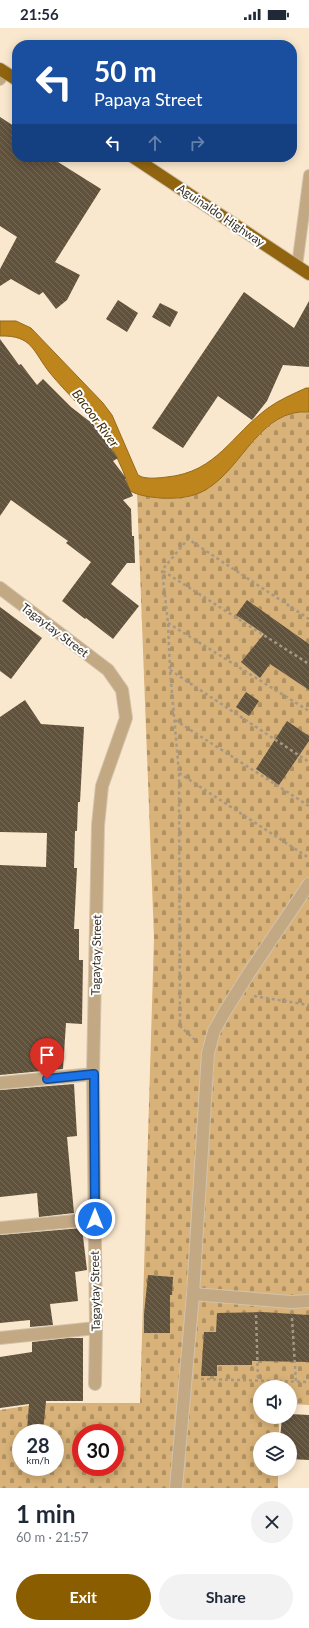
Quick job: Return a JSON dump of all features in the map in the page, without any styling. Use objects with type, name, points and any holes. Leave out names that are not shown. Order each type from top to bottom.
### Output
[{"type":"highway","points":[[2,74],[12,78]]},
{"type":"highway","name":"Aguinaldo Highway","points":[[141,162],[309,274]]},
{"type":"street","name":"Tagaytay Street","points":[[0,588],[108,670],[122,690],[126,718],[102,786],[98,825],[94,1074],[95,1384]]},
{"type":"street","points":[[176,1488],[193,1294],[208,1053],[214,1031],[249,973],[309,884]]},
{"type":"street","points":[[0,1083],[94,1074]]},
{"type":"street","points":[[0,1228],[95,1219]]},
{"type":"street","points":[[193,1294],[291,1302],[309,1301]]},
{"type":"street","points":[[0,1338],[96,1328]]},
{"type":"lane","points":[[297,266],[309,175]]},
{"type":"path","points":[[208,1053],[180,1026],[179,773],[170,670],[168,623],[162,570],[188,539],[309,619]]},
{"type":"path","points":[[162,570],[309,664]]},
{"type":"path","points":[[168,623],[309,711]]},
{"type":"path","points":[[170,670],[309,762]]},
{"type":"path","points":[[175,720],[309,806]]},
{"type":"path","points":[[179,773],[309,858]]},
{"type":"path","points":[[237,993],[309,1005]]},
{"type":"path","points":[[185,1378],[258,1380],[256,1299]]},
{"type":"path","points":[[291,1302],[296,1380]]},
{"type":"path","points":[[297,1382],[309,1382]]},
{"type":"green space","points":[[302,411],[309,412],[309,1405],[297,1404],[297,1380],[253,1380],[253,1424],[279,1424],[279,1432],[253,1432],[253,1476],[278,1476],[278,1488],[0,1488],[0,1410],[45,1403],[140,1403],[154,938],[137,494],[175,499],[188,497],[202,492],[215,483],[271,424],[290,413]]},
{"type":"water","name":"Bacoor River","points":[[0,321],[16,321],[31,328],[103,403],[112,415],[138,475],[142,477],[167,477],[184,474],[199,468],[222,451],[268,408],[306,388],[309,388],[309,412],[292,413],[278,419],[265,429],[220,479],[202,492],[190,496],[172,498],[160,498],[138,494],[130,491],[116,455],[95,423],[50,373],[31,346],[19,338],[0,336]]},
{"type":"building","points":[[0,117],[12,125],[12,162],[58,162],[101,189],[55,262],[80,275],[67,300],[56,309],[43,292],[39,295],[11,279],[0,286],[0,269],[17,237],[0,226]]},
{"type":"building","points":[[244,292],[294,328],[309,301],[309,367],[283,365],[267,401],[252,420],[218,396],[183,448],[152,428]]},
{"type":"building","points":[[118,300],[138,313],[127,332],[106,319]]},
{"type":"building","points":[[160,303],[178,312],[170,327],[152,317]]},
{"type":"building","points":[[0,339],[19,365],[21,364],[37,385],[43,379],[71,407],[93,424],[118,458],[113,461],[126,478],[125,479],[133,496],[123,500],[131,509],[135,563],[127,563],[111,584],[139,606],[113,639],[62,601],[91,562],[66,543],[68,541],[11,500],[0,516]]},
{"type":"building","points":[[247,600],[309,644],[309,690],[270,664],[260,678],[241,662],[264,634],[236,615]]},
{"type":"building","points":[[0,607],[42,638],[11,679],[0,671]]},
{"type":"building","points":[[246,692],[259,701],[249,716],[236,707]]},
{"type":"building","points":[[25,700],[41,724],[84,727],[80,802],[78,802],[77,831],[75,831],[74,868],[77,868],[74,929],[79,929],[79,960],[83,960],[82,1024],[66,1023],[63,1069],[0,1075],[0,865],[46,867],[47,833],[0,832],[0,717]]},
{"type":"building","points":[[287,721],[309,736],[309,741],[279,785],[256,769]]},
{"type":"building","points":[[74,1084],[77,1136],[67,1137],[74,1213],[39,1217],[37,1193],[0,1197],[0,1090]]},
{"type":"building","points":[[82,1228],[87,1270],[75,1272],[78,1301],[50,1304],[53,1325],[30,1327],[30,1320],[0,1323],[0,1235]]},
{"type":"building","points":[[148,1275],[173,1277],[172,1295],[170,1295],[170,1333],[144,1333],[144,1314]]},
{"type":"building","points":[[262,1312],[309,1315],[309,1362],[252,1361],[252,1365],[217,1365],[217,1376],[201,1376],[204,1332],[216,1332],[217,1313]]},
{"type":"building","points":[[83,1338],[83,1401],[46,1401],[44,1424],[27,1424],[29,1404],[0,1408],[0,1357],[32,1352],[32,1342]]},
{"type":"building","points":[[297,1414],[309,1415],[309,1460],[297,1459],[297,1432],[281,1432],[281,1424],[297,1424]]},
{"type":"route","points":[[47,1079],[94,1074],[95,1219]]}]
